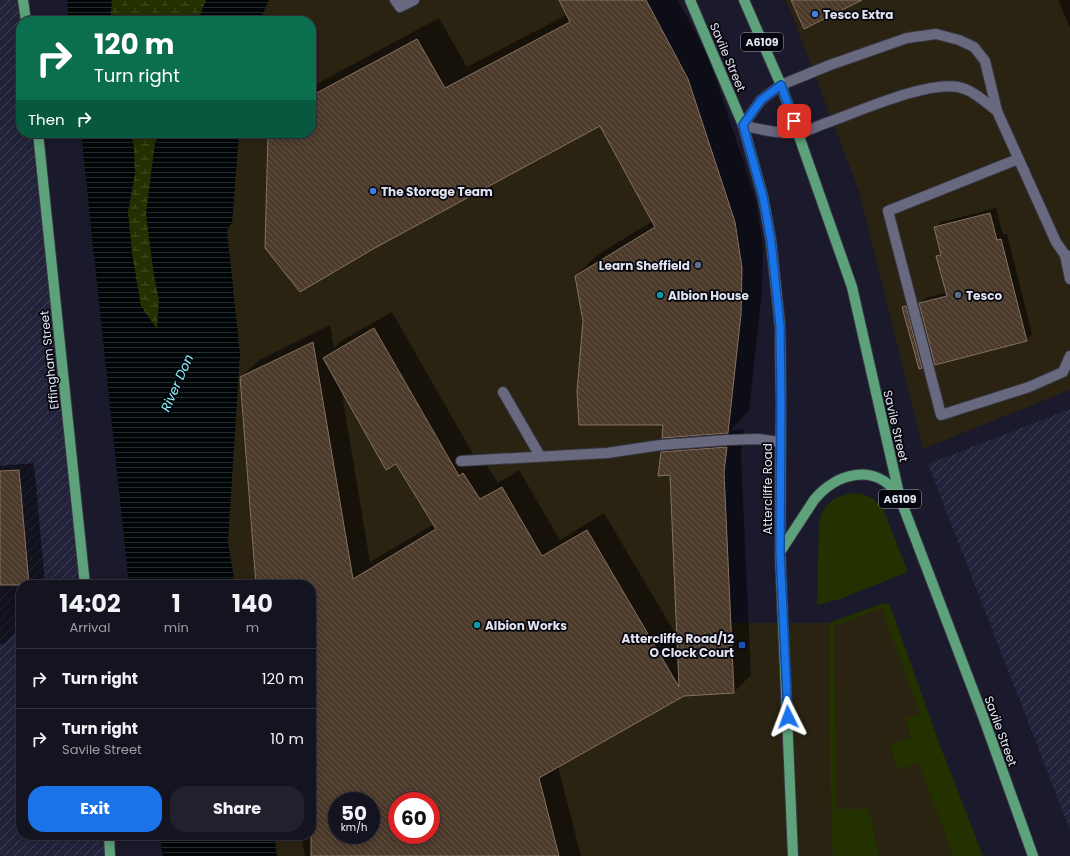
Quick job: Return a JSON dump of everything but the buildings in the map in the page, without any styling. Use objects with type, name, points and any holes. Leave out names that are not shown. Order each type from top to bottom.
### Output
[{"type":"main road","points":[[24,0],[26,16]]},
{"type":"main road","name":"Savile Street","points":[[690,0],[743,125]]},
{"type":"main road","name":"Savile Street","points":[[744,0],[781,85],[852,288],[900,498],[984,719],[1033,856]]},
{"type":"main road","name":"Attercliffe Road","points":[[743,125],[763,197],[771,241],[780,326],[780,552],[793,856]]},
{"type":"main road","name":"Effingham Street","points":[[39,138],[84,580]]},
{"type":"main road","points":[[780,552],[820,492],[833,482],[855,475],[870,475],[887,483],[900,498]]},
{"type":"main road","points":[[109,840],[110,856]]},
{"type":"lane","points":[[398,4],[414,0]]},
{"type":"lane","points":[[997,111],[976,94],[958,87],[941,87],[920,91],[882,102],[798,133],[768,132],[743,125],[761,100],[781,85],[830,65],[907,38],[936,34],[959,40],[974,47],[985,61],[997,111],[1018,159],[1056,242],[1068,256],[1070,279]]},
{"type":"lane","points":[[1018,159],[888,211],[941,415],[1029,387],[1063,372],[1070,356]]},
{"type":"lane","points":[[503,392],[540,456]]},
{"type":"lane","points":[[461,461],[607,453],[661,445],[727,440],[758,439],[780,442]]},
{"type":"shaded area","points":[[0,0],[23,0],[21,16],[16,16],[16,138],[39,138],[84,580],[16,580],[16,840],[109,840],[110,856],[0,856]]},
{"type":"shaded area","points":[[269,0],[646,0],[688,79],[735,222],[742,268],[741,314],[724,472],[731,623],[829,623],[884,603],[890,605],[939,743],[983,856],[277,856],[275,840],[316,840],[316,580],[234,580],[228,542],[227,230],[232,222],[239,138],[316,138],[316,16],[261,16]]},
{"type":"shaded area","points":[[785,0],[1070,0],[1070,390],[923,449],[860,194],[791,12]]},
{"type":"shaded area","points":[[1070,409],[1070,830],[928,464]]},
{"type":"green space","points":[[67,0],[206,0],[200,16],[69,16]]},
{"type":"green space","points":[[82,138],[157,138],[155,144],[146,214],[154,275],[159,300],[158,329],[115,444]]},
{"type":"green space","points":[[855,493],[874,499],[883,509],[908,572],[840,599],[817,605],[819,523],[821,516],[831,501],[848,494]]},
{"type":"green space","points":[[884,603],[890,605],[939,743],[983,856],[953,856],[919,763],[898,770],[890,744],[911,738],[906,719],[920,713],[881,608],[834,626],[836,809],[869,809],[879,856],[833,856],[831,819],[829,623]]},
{"type":"water","points":[[67,0],[112,0],[110,16],[69,16]]},
{"type":"water","points":[[206,0],[269,0],[261,16],[200,16]]},
{"type":"water","name":"River Don","points":[[82,138],[132,138],[135,174],[128,212],[132,253],[141,306],[157,329],[159,300],[154,275],[146,214],[155,144],[157,138],[239,138],[232,222],[227,230],[240,354],[228,542],[234,580],[128,580]]},
{"type":"water","points":[[160,840],[275,840],[277,856],[163,856]]},
{"type":"place","name":"Tesco Extra","points":[[815,14]]},
{"type":"place","name":"The Storage Team","points":[[373,191]]},
{"type":"place","name":"Learn Sheffield","points":[[698,265]]},
{"type":"place","name":"Albion House","points":[[660,295]]},
{"type":"place","name":"Tesco","points":[[958,295]]},
{"type":"place","name":"Albion Works","points":[[477,625]]},
{"type":"place","name":"Attercliffe Road/12 O Clock Court","points":[[742,645]]},
{"type":"route","points":[[788,717],[780,552],[780,326],[771,241],[763,197],[743,125],[761,100],[781,85],[794,121]]}]
